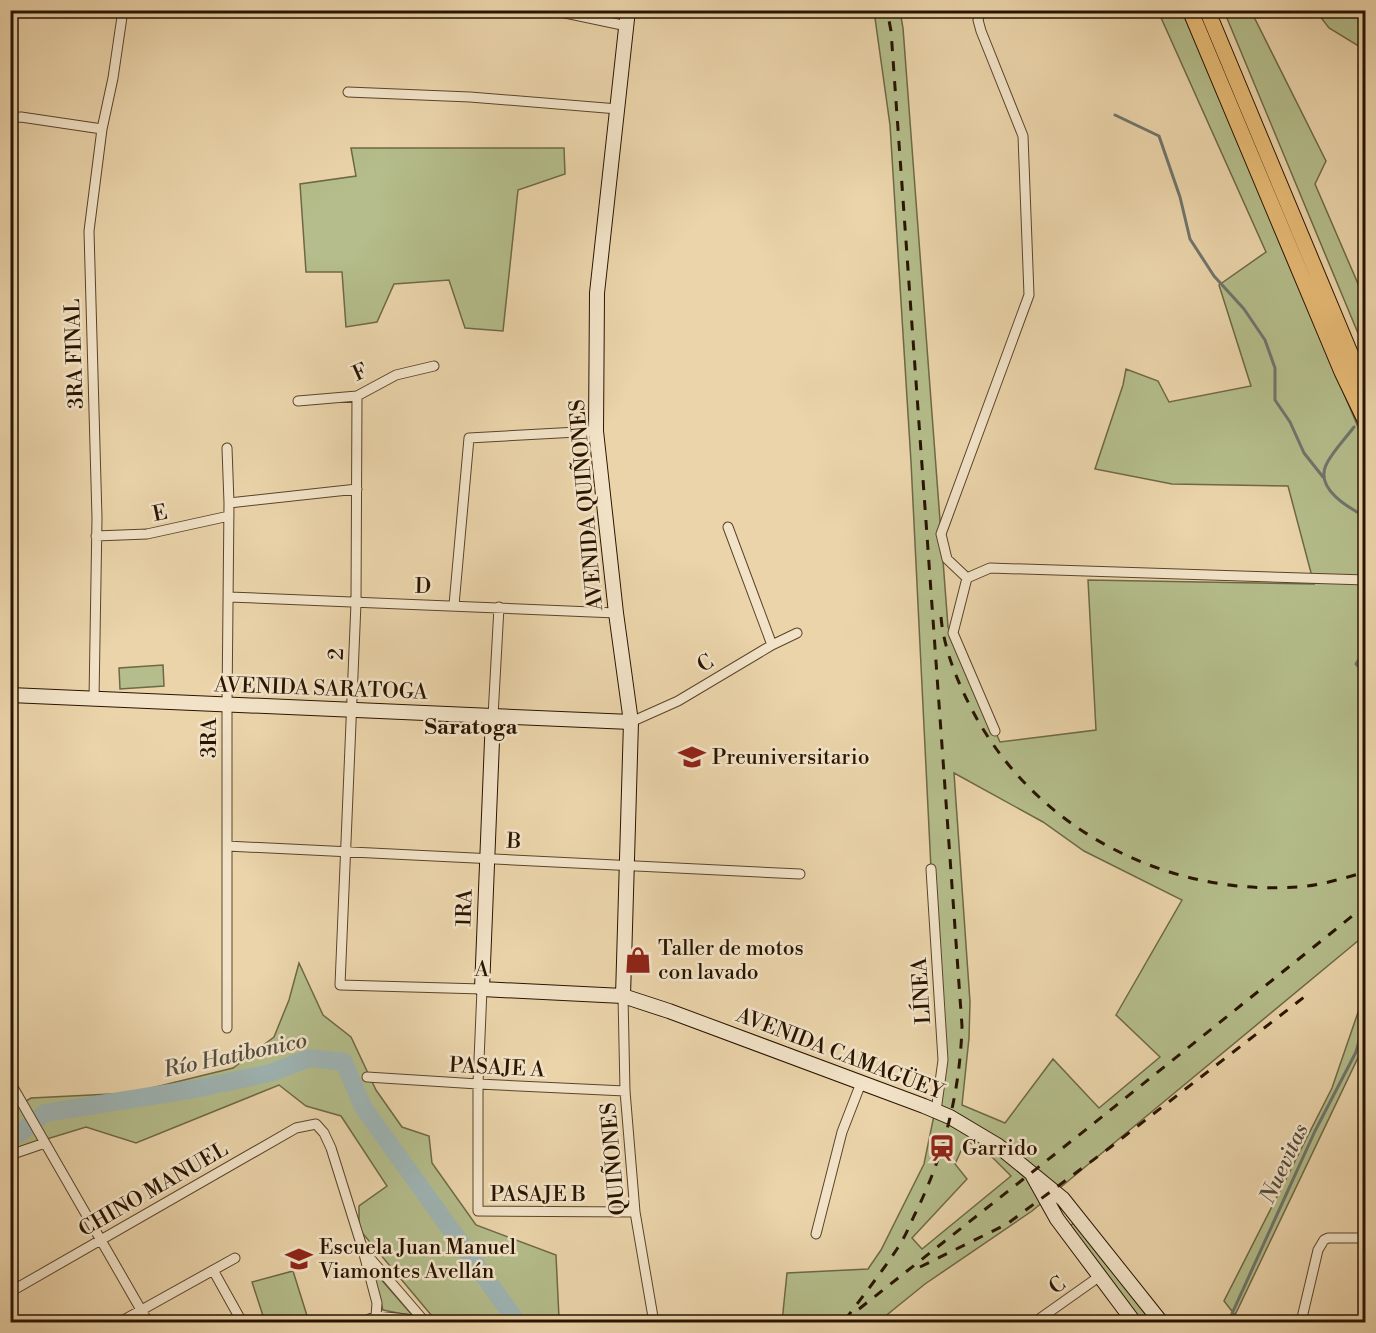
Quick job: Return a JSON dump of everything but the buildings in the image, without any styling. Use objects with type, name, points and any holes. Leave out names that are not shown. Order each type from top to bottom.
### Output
[{"type":"main road","name":"AVENIDA QUIÑONES","points":[[623,996],[631,722],[616,613],[596,431],[597,293],[628,10]]},
{"type":"main road","points":[[1190,10],[1365,422]]},
{"type":"main road","points":[[1207,10],[1365,391]]},
{"type":"main road","name":"AVENIDA SARATOGA","points":[[10,695],[631,722]]},
{"type":"main road","name":"1RA","points":[[482,989],[493,716]]},
{"type":"main road","name":"A","points":[[482,989],[623,996]]},
{"type":"main road","name":"AVENIDA CAMAGÜEY","points":[[623,996],[936,1111],[997,1145],[1053,1189],[1072,1208],[1161,1323]]},
{"type":"main road","name":"AVENIDA CAMAGÜEY","points":[[1031,1172],[1057,1219],[1134,1323]]},
{"type":"main road","points":[[1057,1219],[1072,1208]]},
{"type":"street","name":"3RA FINAL","points":[[94,699],[96,536],[89,231],[102,129],[113,78],[123,10]]},
{"type":"street","points":[[551,10],[627,26]]},
{"type":"street","points":[[967,578],[947,559],[941,534],[1029,295],[1023,136],[981,31],[978,20],[981,10]]},
{"type":"street","points":[[348,92],[470,97],[618,109]]},
{"type":"street","points":[[10,118],[21,117],[102,129]]},
{"type":"street","name":"F","points":[[298,401],[357,396],[396,375],[434,366]]},
{"type":"street","name":"2","points":[[340,985],[356,603],[357,396]]},
{"type":"street","points":[[454,605],[469,438],[596,431]]},
{"type":"street","name":"3RA","points":[[227,448],[230,503],[226,846],[227,1028]]},
{"type":"street","points":[[230,503],[357,489]]},
{"type":"street","name":"E","points":[[96,536],[147,534],[229,516]]},
{"type":"street","points":[[728,527],[772,645]]},
{"type":"street","points":[[967,578],[990,568],[1365,580]]},
{"type":"street","points":[[967,578],[953,633],[995,731]]},
{"type":"street","name":"D","points":[[229,597],[616,613]]},
{"type":"street","name":"1RA","points":[[493,716],[499,607]]},
{"type":"street","name":"C","points":[[631,722],[678,701],[772,645],[797,633]]},
{"type":"street","name":"B","points":[[226,846],[800,874]]},
{"type":"street","name":"LÍNEA","points":[[931,868],[943,1060],[936,1111]]},
{"type":"street","name":"A","points":[[340,985],[482,989]]},
{"type":"street","name":"1RA","points":[[478,1211],[478,1084],[482,989]]},
{"type":"street","name":"QUIÑONES","points":[[623,996],[625,1090],[635,1212],[653,1317]]},
{"type":"street","name":"PASAJE A","points":[[367,1077],[625,1090]]},
{"type":"street","points":[[10,1082],[147,1323]]},
{"type":"street","points":[[816,1234],[842,1132],[861,1083]]},
{"type":"street","name":"CHINO MANUEL","points":[[10,1292],[296,1128],[316,1124],[324,1133],[331,1148],[363,1250]]},
{"type":"street","points":[[10,1155],[45,1143]]},
{"type":"street","name":"PASAJE B","points":[[478,1211],[635,1212]]},
{"type":"street","points":[[1301,1323],[1318,1250],[1324,1240],[1328,1238],[1365,1238]]},
{"type":"street","points":[[363,1250],[377,1303],[376,1316]]},
{"type":"street","points":[[363,1250],[425,1323]]},
{"type":"street","points":[[120,1323],[235,1258]]},
{"type":"street","points":[[213,1270],[242,1323]]},
{"type":"street","name":"C","points":[[1035,1323],[1100,1276]]},
{"type":"street","points":[[363,1323],[376,1316],[420,1323]]},
{"type":"green space","points":[[874,11],[900,11],[903,28],[948,627],[1000,742],[1096,730],[1088,580],[1314,584],[1288,486],[1172,484],[1095,469],[1123,385],[1126,369],[1158,381],[1169,402],[1251,386],[1219,285],[1266,252],[1158,11],[1182,11],[1365,440],[1365,965],[1359,940],[1032,1211],[925,1284],[878,1322],[782,1322],[787,1273],[868,1269],[881,1250],[924,1164],[945,1062],[931,869],[911,462],[890,125]],"holes":[[[954,773],[1043,822],[1084,851],[1182,900],[1116,1015],[1160,1057],[1099,1108],[1053,1059],[1005,1123],[962,1105],[970,1002]],[[966,1140],[993,1158],[1011,1176],[922,1249],[912,1238],[967,1179],[955,1164]]]},
{"type":"green space","points":[[1224,11],[1251,11],[1326,161],[1315,184],[1365,300],[1365,350]]},
{"type":"green space","points":[[1316,11],[1365,11],[1365,50],[1329,28]]},
{"type":"green space","points":[[351,148],[564,148],[565,174],[518,190],[503,331],[465,328],[449,280],[394,284],[377,322],[346,327],[342,272],[306,272],[300,184],[356,176]]},
{"type":"green space","points":[[163,665],[164,686],[120,689],[119,668]]},
{"type":"green space","points":[[299,963],[323,1015],[351,1037],[376,1090],[402,1127],[429,1136],[432,1163],[476,1225],[556,1255],[559,1318],[564,1322],[437,1322],[359,1229],[359,1206],[387,1186],[341,1116],[306,1106],[279,1085],[136,1143],[86,1127],[11,1150],[10,1102],[14,1108],[31,1098],[131,1093],[233,1068],[274,1037],[289,1000]]},
{"type":"green space","points":[[1365,992],[1365,1043],[1235,1315],[1224,1301],[1332,1088]]},
{"type":"green space","points":[[1075,1222],[1155,1322],[1142,1322],[1069,1230]]},
{"type":"green space","points":[[372,1269],[413,1316],[383,1310]]},
{"type":"green space","points":[[293,1271],[309,1322],[265,1322],[252,1282]]},
{"type":"waterway","points":[[1115,115],[1159,136],[1180,197],[1190,239],[1214,276],[1244,309],[1265,340],[1275,368],[1275,400],[1290,422],[1304,453],[1323,477]]},
{"type":"waterway","name":"Nuevitas","points":[[1354,427],[1326,465],[1325,482],[1329,490],[1343,503],[1366,517]]},
{"type":"waterway","name":"Nuevitas","points":[[1366,648],[1356,664],[1366,674]]},
{"type":"waterway","name":"Nuevitas","points":[[1233,1322],[1230,1318],[1315,1131],[1356,1052],[1366,1015]]},
{"type":"waterway","name":"Río Hatibonico","points":[[10,1135],[20,1133],[45,1113],[195,1089],[270,1073],[310,1058],[344,1062],[363,1107],[517,1322]]},
{"type":"railway","points":[[845,1320],[902,1241],[925,1193],[942,1147],[954,1100],[962,1026],[891,31],[887,10]]},
{"type":"railway","points":[[941,617],[949,656],[977,719],[1004,759],[1036,795],[1073,825],[1114,849],[1157,868],[1203,881],[1251,887],[1299,887],[1366,872]]},
{"type":"railway","points":[[859,1309],[1366,905]]},
{"type":"railway","points":[[920,1267],[1007,1224],[1308,994]]},
{"type":"place","name":"Preuniversitario","points":[[692,757]]},
{"type":"place","name":"Taller de motos con lavado","points":[[638,960]]},
{"type":"place","name":"Garrido","points":[[942,1148]]},
{"type":"place","name":"Escuela Juan Manuel Viamontes Avellán","points":[[299,1259]]},
{"type":"district","name":"Saratoga","points":[[471,726]]}]
